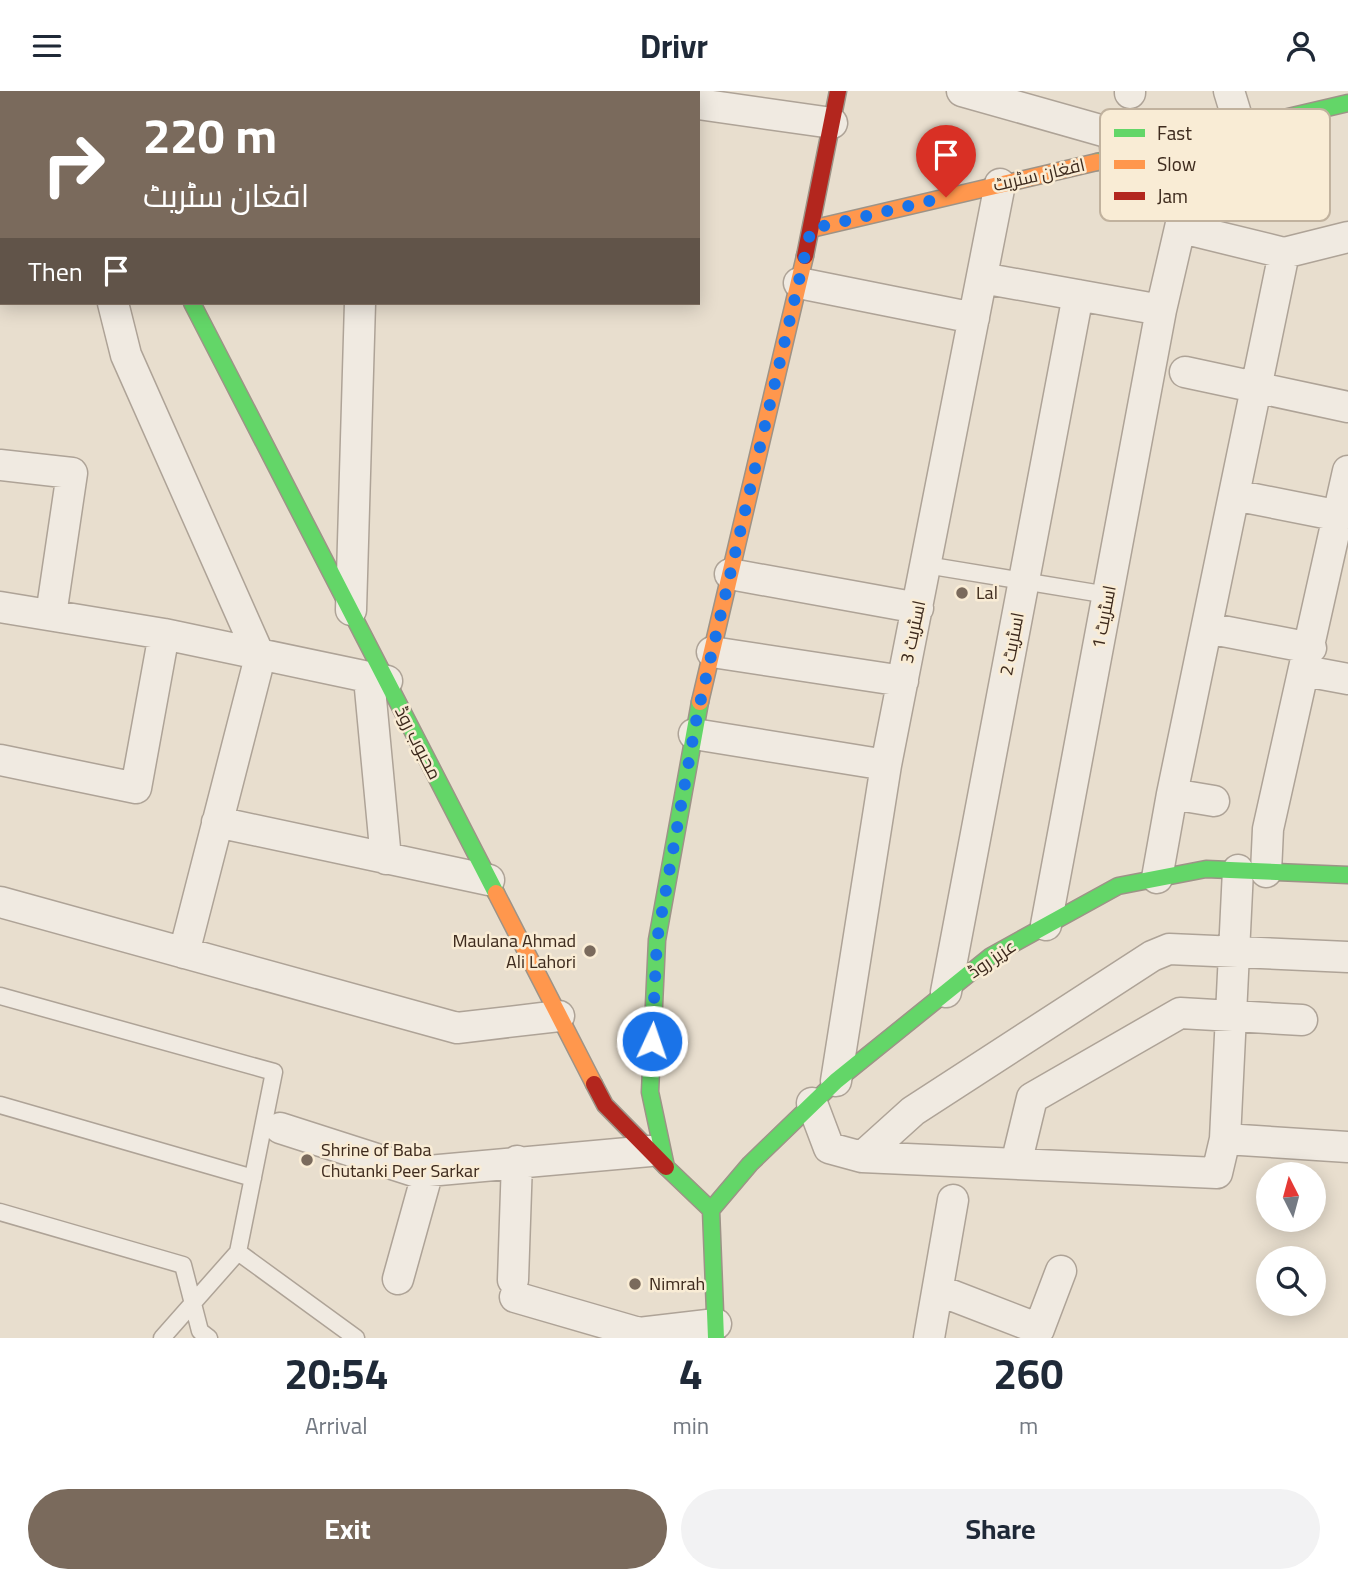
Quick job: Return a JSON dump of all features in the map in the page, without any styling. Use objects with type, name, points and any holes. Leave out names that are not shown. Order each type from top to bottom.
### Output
[{"type":"main road","points":[[658,1159],[650,1092],[657,940],[694,734],[799,283],[838,91]]},
{"type":"main road","name":"افغان سٹریٹ","points":[[1321,109],[1348,103]]},
{"type":"main road","name":"افغان سٹریٹ","points":[[811,229],[1100,161]]},
{"type":"main road","name":"محبوب روڈ","points":[[193,305],[351,611],[378,680],[489,880],[605,1105],[711,1210]]},
{"type":"main road","name":"عزیز روڈ","points":[[711,1210],[750,1164],[836,1081],[991,956],[1118,885],[1206,869],[1348,875]]},
{"type":"main road","points":[[711,1210],[716,1331]]},
{"type":"street","points":[[962,91],[1010,97],[1100,129]]},
{"type":"street","points":[[1229,91],[1234,109]]},
{"type":"street","points":[[700,104],[832,123]]},
{"type":"street","name":"اسٹریٹ 3","points":[[836,1081],[887,765],[1000,184]]},
{"type":"street","name":"اسٹریٹ 1","points":[[1046,925],[1161,310],[1183,221]]},
{"type":"street","points":[[1182,228],[1284,253],[1348,237]]},
{"type":"street","points":[[1157,879],[1172,794],[1284,253]]},
{"type":"street","points":[[982,278],[1161,310]]},
{"type":"street","points":[[799,283],[974,318]]},
{"type":"street","name":"اسٹریٹ 2","points":[[946,992],[1078,295]]},
{"type":"street","points":[[113,305],[125,355],[260,657],[184,953]]},
{"type":"street","points":[[351,611],[360,305]]},
{"type":"street","points":[[1185,372],[1348,407]]},
{"type":"street","points":[[0,465],[72,473],[51,615]]},
{"type":"street","points":[[812,1103],[829,1148],[862,1157],[1217,1173],[1225,1139],[1232,950],[1252,871],[1268,829],[1348,471]]},
{"type":"street","points":[[1234,495],[1340,516]]},
{"type":"street","points":[[730,574],[918,608]]},
{"type":"street","points":[[0,607],[164,634],[260,657],[378,680],[386,859]]},
{"type":"street","points":[[1207,628],[1308,659],[1348,679]]},
{"type":"street","points":[[0,760],[136,788],[164,634]]},
{"type":"street","points":[[712,652],[903,681]]},
{"type":"street","points":[[694,734],[887,765]]},
{"type":"street","points":[[1172,794],[1214,801]]},
{"type":"street","points":[[218,822],[489,880]]},
{"type":"street","points":[[0,902],[457,1028],[559,1016]]},
{"type":"street","points":[[862,1157],[913,1111],[1152,956],[1169,949],[1348,957]]},
{"type":"street","points":[[1016,1164],[1032,1098],[1181,1013],[1302,1020]]},
{"type":"street","points":[[281,1128],[417,1172],[517,1161],[658,1159]]},
{"type":"street","points":[[1225,1139],[1348,1147]]},
{"type":"street","points":[[517,1161],[514,1288],[639,1333],[716,1331]]},
{"type":"street","points":[[398,1279],[428,1171]]},
{"type":"street","points":[[929,1338],[953,1200]]},
{"type":"street","points":[[938,1290],[1039,1329],[1061,1271]]},
{"type":"lane","points":[[926,565],[1108,595]]},
{"type":"lane","points":[[0,996],[274,1072],[237,1252],[162,1338]]},
{"type":"lane","points":[[0,1105],[253,1178]]},
{"type":"lane","points":[[0,1212],[183,1265],[200,1331],[209,1338]]},
{"type":"lane","points":[[237,1252],[356,1338]]},
{"type":"traffic: fast","points":[[1322,109],[1348,103]]},
{"type":"traffic: fast","points":[[193,305],[496,893]]},
{"type":"traffic: fast","points":[[700,702],[657,940],[650,1092],[666,1167],[711,1210],[716,1338]]},
{"type":"traffic: fast","points":[[711,1210],[750,1164],[836,1081],[991,956],[1118,886],[1206,869],[1348,875]]},
{"type":"traffic: slow","points":[[811,229],[1097,162]]},
{"type":"traffic: slow","points":[[700,702],[805,256]]},
{"type":"traffic: slow","points":[[496,893],[594,1084]]},
{"type":"traffic: jam","points":[[805,256],[838,91]]},
{"type":"traffic: jam","points":[[594,1084],[605,1105],[666,1167]]},
{"type":"place","name":"Lal","points":[[962,593]]},
{"type":"place","name":"Maulana Ahmad Ali Lahori","points":[[590,951]]},
{"type":"place","name":"Shrine of Baba Chutanki Peer Sarkar","points":[[307,1160]]},
{"type":"place","name":"Nimrah","points":[[635,1284]]},
{"type":"route","points":[[652,1041],[657,940],[697,716],[811,229],[946,197]]}]
